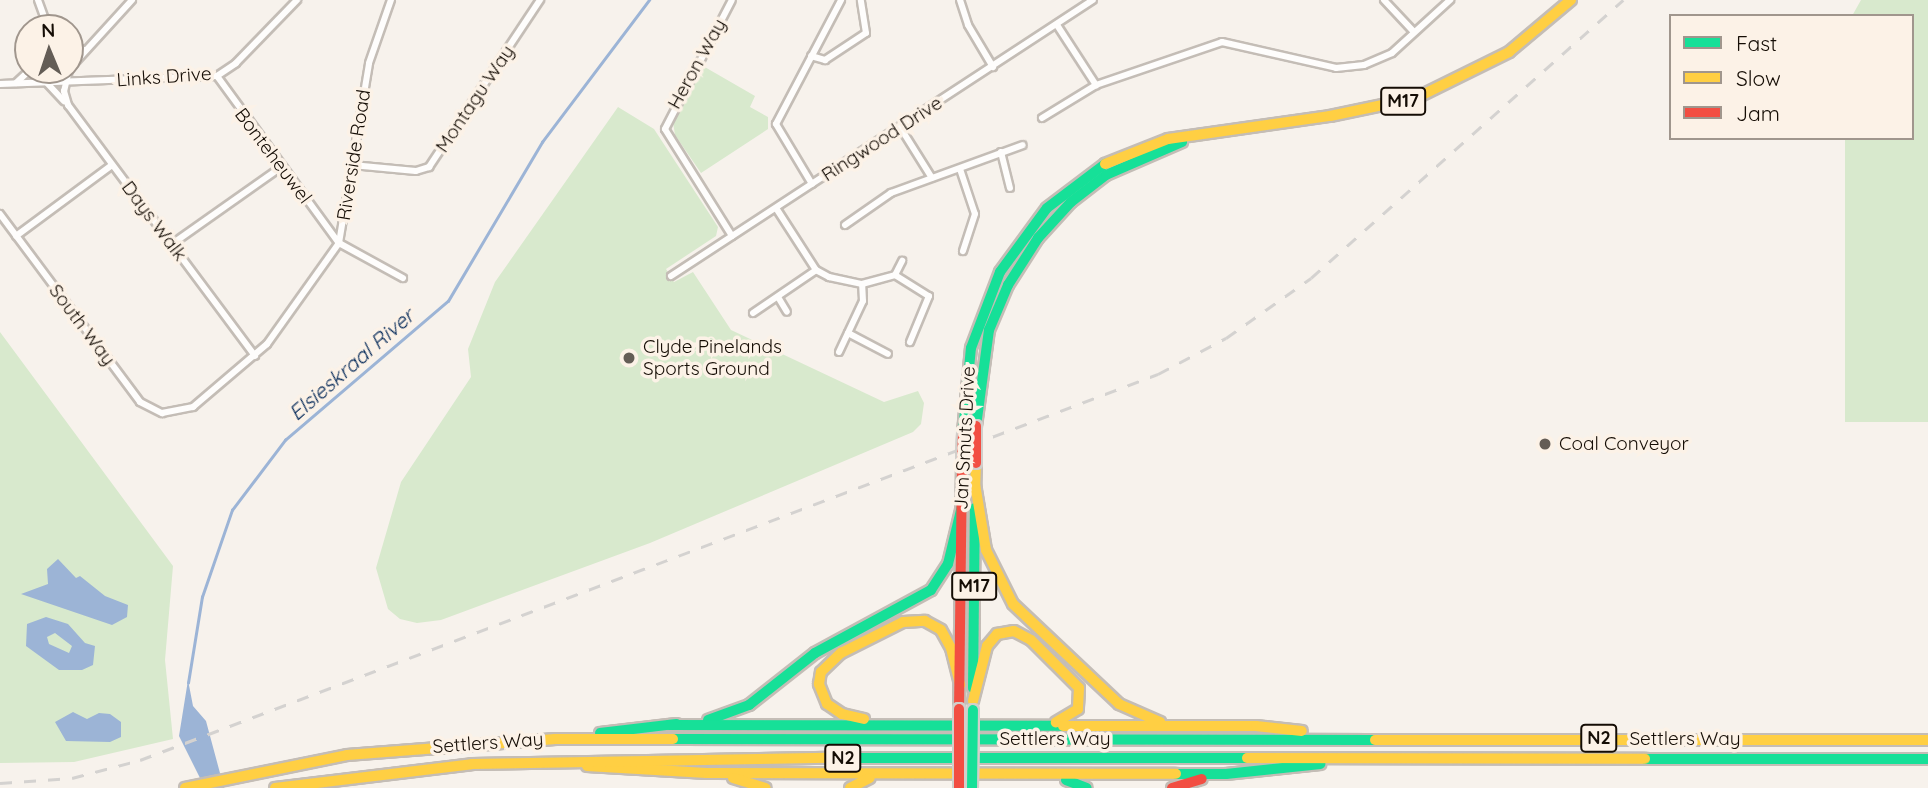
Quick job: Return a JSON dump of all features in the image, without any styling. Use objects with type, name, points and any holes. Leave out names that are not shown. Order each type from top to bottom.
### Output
[{"type":"main road","name":"Jan Smuts Drive","points":[[959,788],[965,383],[978,321],[1000,272],[1028,230],[1066,190],[1123,154],[1168,139],[1360,111],[1436,91],[1508,52],[1571,0]]},
{"type":"main road","name":"Jan Smuts Drive","points":[[972,788],[976,426],[980,372],[989,330],[1008,285],[1038,238],[1071,202],[1106,176],[1145,156],[1208,134]]},
{"type":"main road","points":[[975,484],[989,561],[1020,611],[1119,704],[1138,716],[1183,726]]},
{"type":"main road","points":[[555,739],[669,725],[740,710],[823,648],[923,597],[948,564],[962,506]]},
{"type":"main road","points":[[915,725],[856,718],[834,709],[820,692],[824,666],[846,650],[903,622],[918,620],[931,623],[945,635],[960,685]]},
{"type":"main road","points":[[973,705],[989,642],[1001,632],[1017,631],[1070,677],[1080,692],[1080,707],[1073,716],[1042,725]]},
{"type":"main road","points":[[669,725],[1256,726],[1354,737]]},
{"type":"main road","name":"Settlers Way","points":[[186,788],[228,776],[313,760],[458,743],[555,739],[1354,737],[1928,740]]},
{"type":"main road","points":[[559,761],[604,768],[707,773],[1226,774],[1369,756]]},
{"type":"main road","name":"Settlers Way","points":[[275,788],[472,764],[559,761],[1369,756],[1928,759]]},
{"type":"main road","points":[[707,773],[766,788]]},
{"type":"main road","points":[[1172,788],[1226,774]]},
{"type":"main road","points":[[850,788],[864,779],[888,775]]},
{"type":"main road","points":[[1028,775],[1087,788]]},
{"type":"street","points":[[84,50],[132,0]]},
{"type":"street","name":"Links Drive","points":[[84,81],[217,76],[236,63],[297,0]]},
{"type":"street","name":"Riverside Road","points":[[177,413],[229,381],[255,356],[339,243],[369,63],[391,0]]},
{"type":"street","name":"Montagu Way","points":[[352,165],[416,171],[429,167],[540,0]]},
{"type":"street","name":"Heron Way","points":[[732,0],[665,129],[732,236]]},
{"type":"street","points":[[812,184],[776,124],[841,0]]},
{"type":"street","points":[[811,56],[825,60],[866,33],[860,0]]},
{"type":"street","points":[[960,0],[968,24],[993,66]]},
{"type":"street","name":"Ringwood Drive","points":[[671,276],[1093,0]]},
{"type":"street","points":[[1384,0],[1414,32]]},
{"type":"street","points":[[1042,118],[1096,85],[1222,42],[1350,68],[1392,53],[1450,0]]},
{"type":"street","points":[[1057,25],[1096,85]]},
{"type":"street","name":"Bonteheuwel","points":[[217,76],[339,243],[403,278]]},
{"type":"street","name":"Links Drive","points":[[0,84],[14,84]]},
{"type":"street","points":[[48,84],[68,105]]},
{"type":"street","name":"Days Walk","points":[[65,84],[68,105],[255,356]]},
{"type":"street","points":[[900,127],[932,178]]},
{"type":"street","points":[[845,225],[891,193],[1023,145]]},
{"type":"street","points":[[1001,152],[1010,188]]},
{"type":"street","points":[[16,236],[112,165]]},
{"type":"street","points":[[172,244],[281,167]]},
{"type":"street","points":[[960,169],[975,214],[963,251]]},
{"type":"street","points":[[776,208],[816,270],[847,283],[862,284],[895,275],[929,296],[910,342]]},
{"type":"street","name":"South Way","points":[[0,214],[136,398],[155,411],[177,413]]},
{"type":"street","points":[[895,275],[902,261]]},
{"type":"street","points":[[753,313],[816,270]]},
{"type":"street","points":[[839,352],[863,301],[862,284]]},
{"type":"street","points":[[778,297],[788,312]]},
{"type":"street","points":[[848,333],[888,354]]},
{"type":"green space","points":[[1861,0],[1928,0],[1928,422],[1845,422],[1845,140],[1914,140],[1914,14],[1853,14]]},
{"type":"green space","points":[[703,66],[755,96],[750,107],[768,117],[768,129],[701,173],[675,135],[673,122]]},
{"type":"green space","name":"Clyde Pinelands Sports Ground","points":[[618,107],[654,129],[718,227],[716,236],[666,269],[674,282],[693,272],[731,330],[884,402],[918,391],[924,403],[921,424],[913,432],[650,543],[441,620],[417,623],[400,619],[388,609],[376,568],[401,482],[471,377],[468,349],[495,282]]},
{"type":"green space","points":[[0,332],[173,566],[165,660],[173,739],[74,762],[0,763]]},
{"type":"water","points":[[58,559],[76,578],[80,576],[105,596],[128,605],[127,617],[112,625],[21,594],[48,584],[47,569]]},
{"type":"water","points":[[46,617],[68,624],[85,643],[95,646],[93,665],[82,670],[59,670],[26,646],[27,624]],"holes":[[[55,633],[72,646],[69,653],[49,644],[47,637]]]},
{"type":"water","points":[[188,680],[193,706],[206,721],[224,788],[205,788],[179,736]]},
{"type":"water","points":[[73,712],[87,719],[99,713],[110,714],[121,722],[121,737],[110,742],[66,741],[55,722]]},
{"type":"waterway","name":"Elsieskraal River","points":[[188,683],[202,597],[232,510],[285,440],[448,301],[542,142],[649,0]]},
{"type":"railway","points":[[0,783],[72,778],[140,760],[1158,374],[1226,338],[1311,278],[1623,0]]},
{"type":"traffic: fast","points":[[976,426],[989,330],[1008,285],[1038,238],[1071,202],[1106,175],[1182,142]]},
{"type":"traffic: fast","points":[[963,432],[971,348],[1000,272],[1047,208],[1105,164]]},
{"type":"traffic: fast","points":[[708,720],[749,705],[815,653],[931,590],[948,564],[962,506]]},
{"type":"traffic: fast","points":[[973,688],[975,508]]},
{"type":"traffic: fast","points":[[972,788],[973,710]]},
{"type":"traffic: fast","points":[[600,733],[676,724]]},
{"type":"traffic: fast","points":[[669,725],[1063,726]]},
{"type":"traffic: fast","points":[[673,739],[1375,740]]},
{"type":"traffic: fast","points":[[829,758],[1247,758]]},
{"type":"traffic: fast","points":[[1645,759],[1928,759]]},
{"type":"traffic: fast","points":[[1176,774],[1226,774],[1320,764]]},
{"type":"traffic: fast","points":[[1066,780],[1087,788]]},
{"type":"traffic: slow","points":[[1105,164],[1168,139],[1330,116],[1416,98],[1509,52],[1571,0]]},
{"type":"traffic: slow","points":[[975,492],[976,463]]},
{"type":"traffic: slow","points":[[975,484],[986,550],[1013,604],[1119,704],[1160,722]]},
{"type":"traffic: slow","points":[[864,719],[842,714],[827,704],[819,684],[821,672],[841,653],[903,622],[925,621],[941,630],[951,648],[960,685]]},
{"type":"traffic: slow","points":[[973,701],[987,646],[997,634],[1014,631],[1031,640],[1079,688],[1078,709],[1056,722]]},
{"type":"traffic: slow","points":[[1063,726],[1256,726],[1302,731]]},
{"type":"traffic: slow","points":[[185,788],[347,755],[555,739],[673,739]]},
{"type":"traffic: slow","points":[[1375,740],[1928,740]]},
{"type":"traffic: slow","points":[[275,788],[472,764],[829,758]]},
{"type":"traffic: slow","points":[[1247,758],[1645,759]]},
{"type":"traffic: slow","points":[[587,766],[707,773],[1176,774]]},
{"type":"traffic: slow","points":[[733,778],[766,788]]},
{"type":"traffic: slow","points":[[850,788],[870,778]]},
{"type":"traffic: jam","points":[[976,426],[976,463]]},
{"type":"traffic: jam","points":[[962,462],[963,432]]},
{"type":"traffic: jam","points":[[959,709],[962,462]]},
{"type":"traffic: jam","points":[[959,709],[959,788]]},
{"type":"traffic: jam","points":[[1172,788],[1202,779]]},
{"type":"place","name":"Clyde Pinelands Sports Ground","points":[[629,358]]},
{"type":"place","name":"Coal Conveyor","points":[[1545,444]]}]
